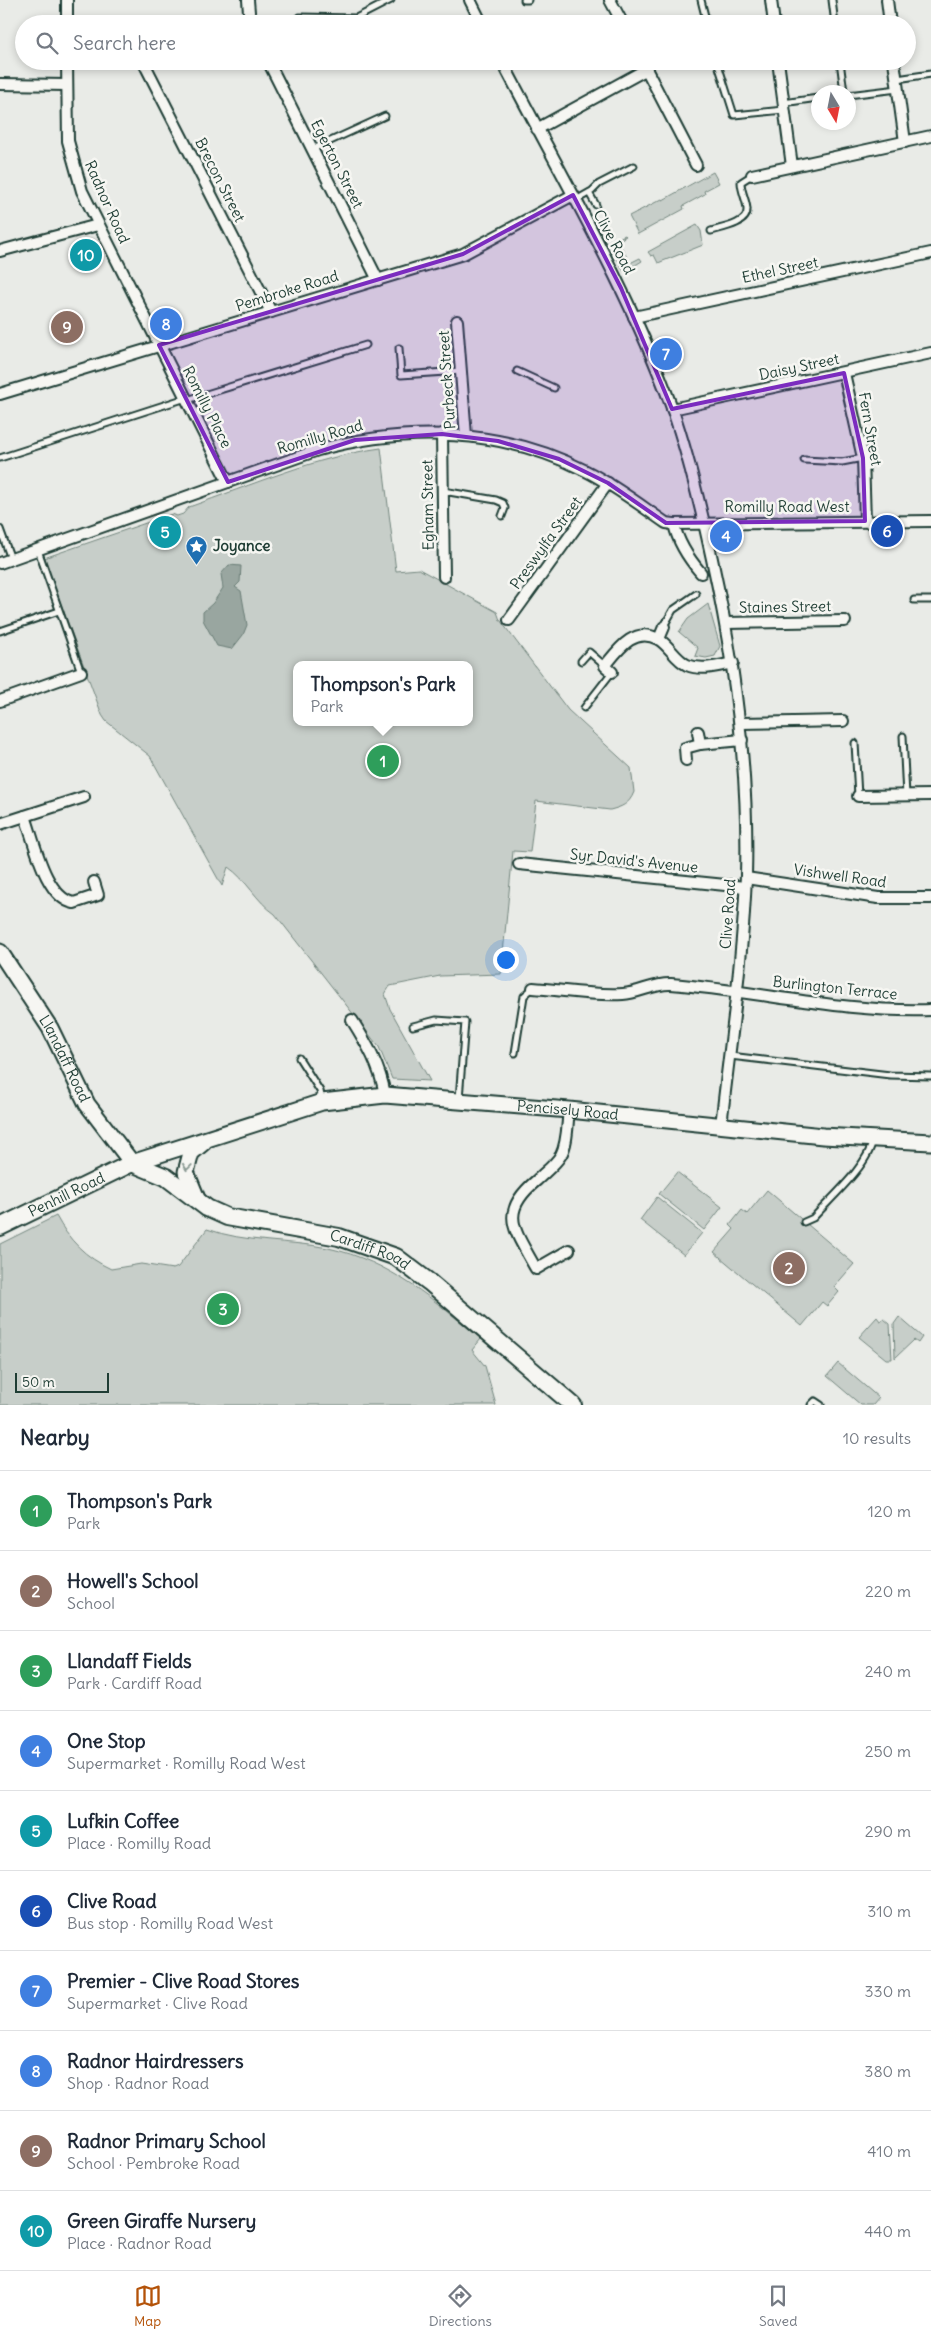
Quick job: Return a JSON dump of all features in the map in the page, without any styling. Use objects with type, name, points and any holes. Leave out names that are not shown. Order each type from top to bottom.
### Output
[{"type":"main road","name":"Llandaff Road","points":[[0,952],[50,1028],[87,1104],[132,1163]]},
{"type":"main road","name":"Pencisely Road","points":[[132,1163],[322,1102],[385,1095],[569,1110],[721,1126],[931,1142]]},
{"type":"main road","name":"Pencisely Road","points":[[198,1202],[187,1179],[186,1166],[191,1153],[209,1139]]},
{"type":"main road","name":"Cardiff Road","points":[[132,1163],[166,1177],[206,1208],[226,1217],[339,1237],[396,1257],[429,1282],[574,1405]]},
{"type":"main road","name":"Penhill Road","points":[[0,1228],[132,1163]]},
{"type":"street","points":[[67,0],[67,15]]},
{"type":"street","points":[[248,0],[249,15]]},
{"type":"street","points":[[470,0],[478,15]]},
{"type":"street","points":[[610,0],[618,15]]},
{"type":"street","points":[[771,0],[773,15]]},
{"type":"street","points":[[887,0],[889,15]]},
{"type":"street","name":"Radnor Road","points":[[67,70],[68,141],[82,191],[159,345]]},
{"type":"street","name":"Brecon Street","points":[[147,70],[271,312]]},
{"type":"street","name":"Egerton Street","points":[[273,70],[378,280]]},
{"type":"street","name":"Clive Road","points":[[507,70],[574,197],[634,317],[672,409],[704,523],[726,623],[741,723],[746,833],[746,882],[721,1126]]},
{"type":"street","points":[[537,129],[636,70]]},
{"type":"street","points":[[647,70],[696,165]]},
{"type":"street","points":[[779,70],[792,166]]},
{"type":"street","points":[[895,70],[905,142]]},
{"type":"street","points":[[0,84],[67,84]]},
{"type":"street","points":[[752,176],[931,136]]},
{"type":"street","name":"Pembroke Road","points":[[0,394],[474,250],[574,197]]},
{"type":"street","points":[[0,251],[98,225]]},
{"type":"street","name":"Ethel Street","points":[[634,317],[931,253]]},
{"type":"street","name":"Purbeck Street","points":[[457,321],[466,436]]},
{"type":"street","name":"Romilly Place","points":[[159,345],[228,482]]},
{"type":"street","name":"Daisy Street","points":[[672,409],[931,353]]},
{"type":"street","name":"Fern Street","points":[[844,372],[863,458],[866,522]]},
{"type":"street","name":"Romilly Road","points":[[0,563],[318,450],[355,440],[388,436],[442,434],[466,436],[519,446],[559,459],[608,483],[666,522],[674,524],[704,523]]},
{"type":"street","name":"Egham Street","points":[[442,434],[444,577]]},
{"type":"street","name":"Preswylfa Street","points":[[508,620],[608,483]]},
{"type":"street","name":"Romilly Road West","points":[[704,523],[931,521]]},
{"type":"street","points":[[674,524],[676,533],[688,557],[701,573]]},
{"type":"street","name":"Staines Street","points":[[726,623],[845,621]]},
{"type":"street","points":[[659,639],[664,627]]},
{"type":"street","points":[[609,669],[625,642],[631,638],[647,636],[659,639],[678,659],[688,665],[704,667],[733,663]]},
{"type":"street","points":[[0,701],[81,672]]},
{"type":"street","points":[[741,723],[843,721]]},
{"type":"street","points":[[698,732],[700,744]]},
{"type":"street","points":[[686,760],[685,748],[700,744],[742,740]]},
{"type":"street","points":[[858,796],[931,795]]},
{"type":"street","points":[[0,824],[84,797]]},
{"type":"street","points":[[26,816],[44,874],[60,898],[74,903],[98,895],[94,882]]},
{"type":"street","name":"Syr David's Avenue","points":[[519,864],[746,882]]},
{"type":"street","name":"Vishwell Road","points":[[746,882],[878,898],[931,898]]},
{"type":"street","name":"Burlington Terrace","points":[[533,988],[617,994],[632,993],[669,984],[846,1006],[905,1011],[931,1010]]},
{"type":"street","points":[[352,1020],[373,1055],[385,1095]]},
{"type":"street","points":[[569,1110],[562,1154],[554,1165],[521,1193],[512,1214],[514,1229],[536,1269],[569,1250]]},
{"type":"lane","points":[[362,15],[391,0]]},
{"type":"lane","points":[[701,0],[705,15]]},
{"type":"lane","points":[[832,0],[834,15]]},
{"type":"lane","points":[[720,70],[734,115],[811,100]]},
{"type":"lane","points":[[841,70],[843,85]]},
{"type":"lane","points":[[856,93],[931,74]]},
{"type":"lane","points":[[313,149],[385,116]]},
{"type":"lane","points":[[574,197],[589,193],[599,184],[634,166]]},
{"type":"lane","points":[[711,231],[742,221],[746,217],[748,210],[741,182],[752,176]]},
{"type":"lane","points":[[589,193],[596,205]]},
{"type":"lane","points":[[0,458],[186,399],[366,345]]},
{"type":"lane","points":[[400,348],[401,375],[461,371]]},
{"type":"lane","points":[[517,371],[554,388]]},
{"type":"lane","points":[[804,460],[842,462],[863,458]]},
{"type":"lane","points":[[442,491],[496,500],[503,503],[502,516]]},
{"type":"lane","points":[[0,529],[11,559]]},
{"type":"lane","points":[[38,550],[81,672]]},
{"type":"lane","points":[[664,627],[673,610],[696,594]]},
{"type":"lane","points":[[914,600],[931,600]]},
{"type":"lane","points":[[0,631],[60,611]]},
{"type":"lane","points":[[581,662],[588,652],[609,669],[584,708]]},
{"type":"lane","points":[[904,736],[906,796]]},
{"type":"lane","points":[[855,743],[858,796]]},
{"type":"lane","points":[[515,1053],[524,996],[533,988]]},
{"type":"lane","points":[[413,1026],[436,1020],[465,1022],[458,1100]]},
{"type":"lane","points":[[729,1056],[890,1076],[931,1076]]},
{"type":"lane","points":[[300,1058],[320,1091],[322,1102]]},
{"type":"lane","points":[[804,1222],[813,1218],[855,1171],[864,1160],[873,1139]]},
{"type":"lane","points":[[811,1405],[815,1401],[821,1405]]},
{"type":"highlighted area","points":[[573,195],[621,288],[672,409],[844,373],[863,458],[865,521],[666,523],[608,483],[559,459],[498,441],[442,434],[355,440],[228,482],[159,345],[463,254]]},
{"type":"shaded area","points":[[713,172],[719,183],[704,191],[705,194],[683,206],[684,209],[638,234],[629,216],[663,200]]},
{"type":"shaded area","points":[[697,225],[701,231],[703,245],[658,263],[654,255],[651,256],[648,252]]},
{"type":"shaded area","points":[[625,235],[618,241],[630,263],[640,258],[642,261],[624,272],[609,242]]},
{"type":"shaded area","points":[[381,448],[396,571],[419,569],[497,612],[500,620],[568,710],[631,768],[634,792],[632,796],[627,803],[610,810],[536,801],[530,852],[513,851],[501,974],[440,976],[390,986],[385,994],[390,1009],[430,1081],[392,1079],[379,1047],[275,914],[228,867],[222,886],[150,756],[106,721],[102,715],[44,558],[172,514],[177,516],[183,514],[189,507],[332,458]]},
{"type":"shaded area","points":[[229,565],[241,566],[240,582],[235,587],[241,591],[247,625],[243,635],[232,649],[217,646],[203,620],[203,612],[213,603],[223,588],[221,574]]},
{"type":"shaded area","points":[[708,604],[720,646],[715,656],[706,658],[695,656],[698,648],[679,632],[688,619]]},
{"type":"shaded area","points":[[677,1172],[722,1207],[704,1230],[659,1194]]},
{"type":"shaded area","points":[[767,1190],[854,1264],[834,1287],[839,1292],[827,1306],[822,1302],[802,1326],[714,1252],[734,1229],[730,1225],[742,1210],[747,1214]]},
{"type":"shaded area","points":[[657,1197],[702,1233],[684,1255],[640,1220]]},
{"type":"shaded area","points":[[56,1216],[66,1233],[79,1247],[93,1259],[111,1269],[141,1264],[173,1269],[178,1267],[207,1229],[236,1237],[328,1248],[371,1262],[391,1272],[428,1296],[481,1339],[472,1350],[485,1366],[496,1405],[0,1405],[0,1244]]},
{"type":"shaded area","points":[[877,1317],[880,1321],[884,1319],[890,1324],[892,1359],[886,1359],[859,1337]]},
{"type":"shaded area","points":[[899,1317],[922,1337],[918,1343],[914,1340],[895,1358],[894,1324]]},
{"type":"shaded area","points":[[838,1363],[879,1398],[873,1405],[861,1405],[827,1376]]},
{"type":"place","name":"Green Giraffe Nursery","points":[[86,255]]},
{"type":"place","name":"Radnor Hairdressers","points":[[166,324]]},
{"type":"place","name":"Radnor Primary School","points":[[67,327]]},
{"type":"place","name":"Premier - Clive Road Stores","points":[[666,354]]},
{"type":"place","name":"Clive Road","points":[[887,531]]},
{"type":"place","name":"Lufkin Coffee","points":[[165,532]]},
{"type":"place","name":"One Stop","points":[[726,536]]},
{"type":"place","name":"Joyance","points":[[197,565]]},
{"type":"place","name":"Thompson's Park","points":[[383,761]]},
{"type":"place","name":"Howell's School","points":[[789,1268]]},
{"type":"place","name":"Llandaff Fields","points":[[223,1309]]}]
